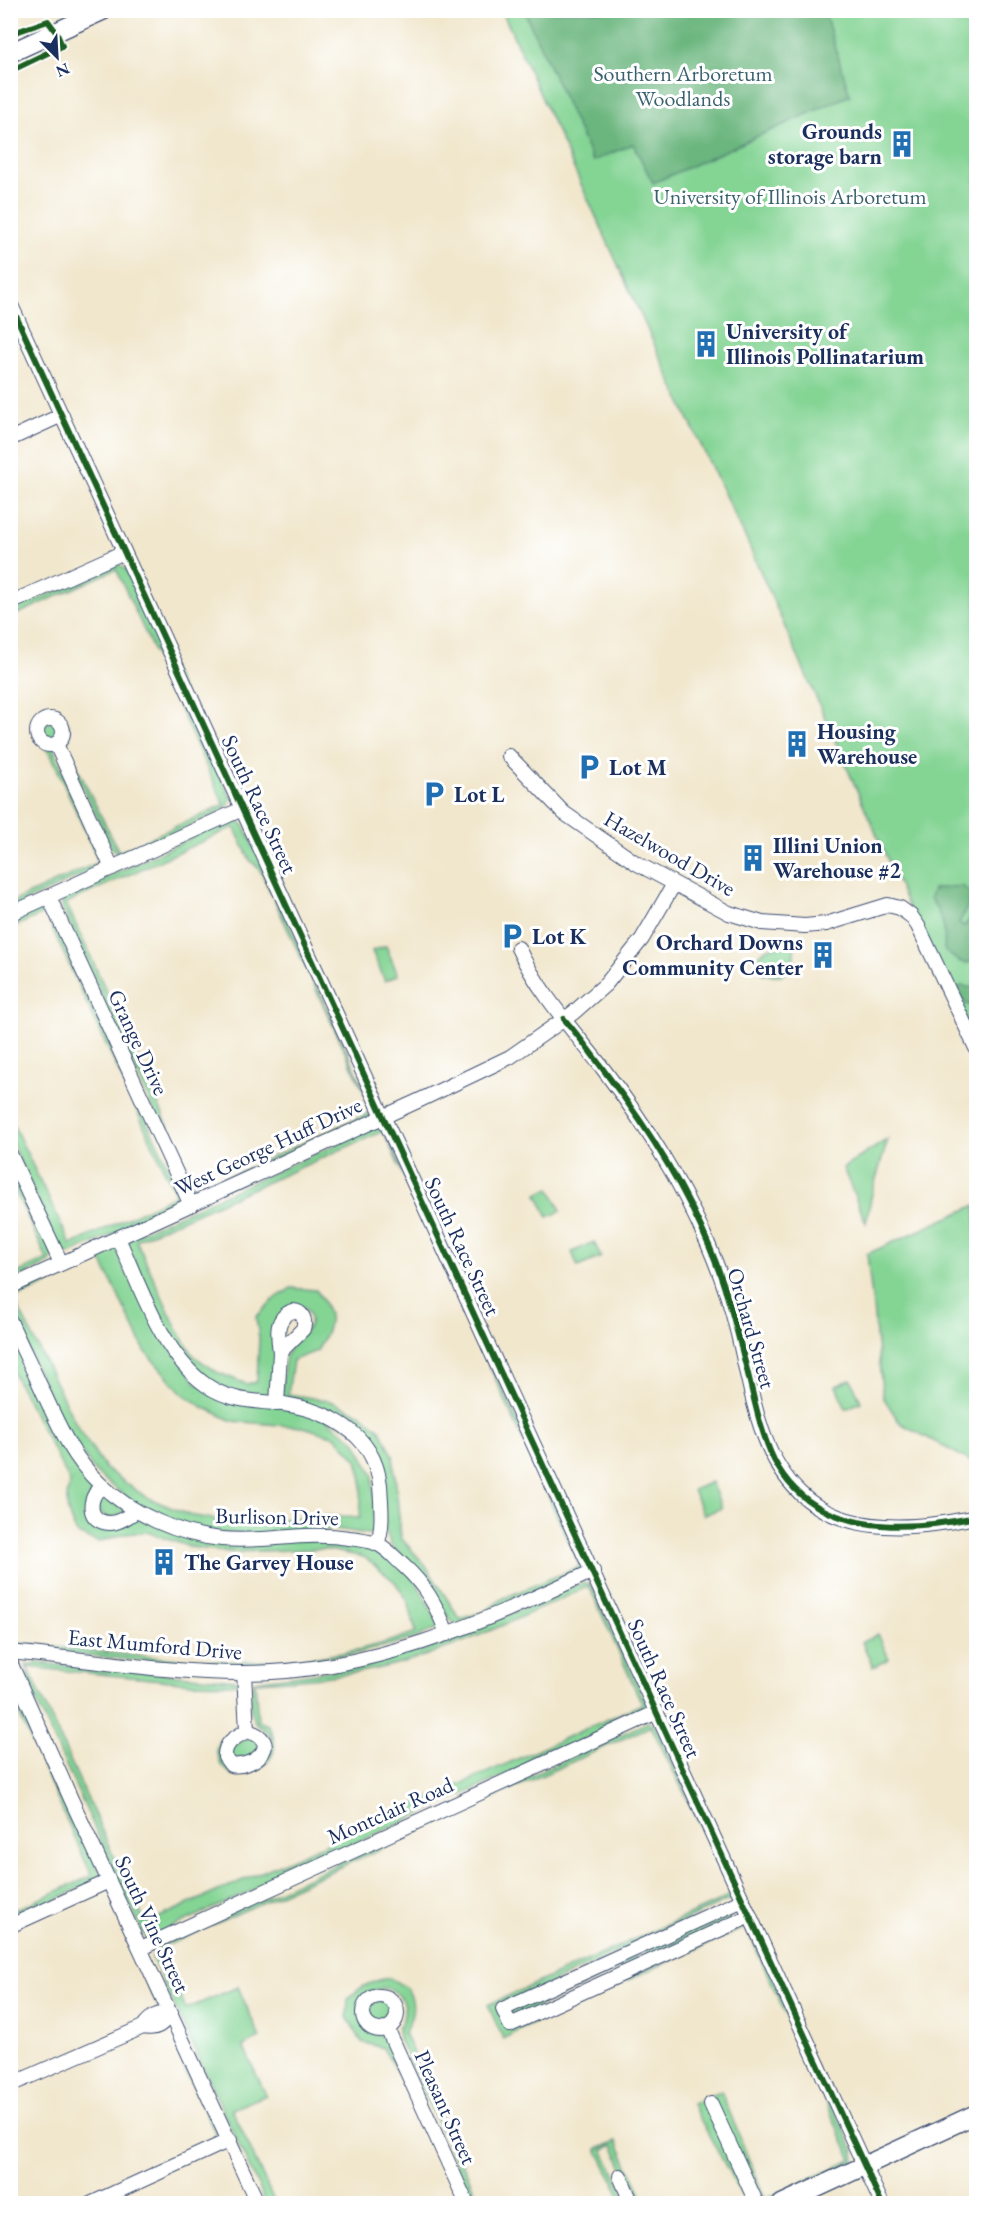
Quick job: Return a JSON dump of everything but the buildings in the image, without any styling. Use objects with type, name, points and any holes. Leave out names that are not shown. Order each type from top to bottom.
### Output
[{"type":"main road","points":[[10,53],[104,10]]},
{"type":"main road","points":[[782,2204],[976,2114]]},
{"type":"street","name":"South Race Street","points":[[10,303],[882,2204]]},
{"type":"street","points":[[10,439],[62,415]]},
{"type":"street","points":[[10,603],[124,552]]},
{"type":"street","points":[[56,744],[112,868]]},
{"type":"street","name":"Hazelwood Drive","points":[[509,756],[564,813],[636,863],[738,916],[762,923],[788,926],[826,924],[888,905],[900,908],[911,916],[926,941],[976,1048]]},
{"type":"street","points":[[10,914],[242,809]]},
{"type":"street","name":"West George Huff Drive","points":[[10,1287],[510,1057],[564,1019],[606,984],[626,961],[655,920],[675,884]]},
{"type":"street","name":"Grange Drive","points":[[49,897],[191,1205]]},
{"type":"street","name":"Orchard Street","points":[[518,948],[539,986],[642,1122],[672,1168],[694,1211],[727,1294],[763,1433],[776,1463],[787,1479],[815,1505],[838,1517],[855,1522],[914,1526],[976,1517]]},
{"type":"street","points":[[10,1154],[62,1263]]},
{"type":"street","points":[[118,1239],[168,1344],[191,1372],[212,1389],[233,1398],[313,1411],[347,1428],[367,1448],[376,1464],[379,1481],[381,1532],[377,1544]]},
{"type":"street","name":"Burlison Drive","points":[[10,1322],[66,1441],[101,1486],[136,1511],[177,1528],[221,1539],[331,1535],[377,1544],[423,1586],[441,1617],[447,1634]]},
{"type":"street","points":[[276,1404],[280,1352]]},
{"type":"street","points":[[101,1486],[93,1493],[90,1503],[93,1514],[100,1521],[112,1523],[127,1518],[136,1511]]},
{"type":"street","name":"East Mumford Drive","points":[[10,1652],[208,1672],[244,1673],[325,1666],[422,1644],[476,1623],[593,1571]]},
{"type":"street","name":"South Vine Street","points":[[10,1662],[258,2204]]},
{"type":"street","points":[[244,1673],[247,1731]]},
{"type":"street","name":"Montclair Road","points":[[141,1948],[657,1712]]},
{"type":"street","points":[[10,1926],[109,1881]]},
{"type":"street","points":[[742,1900],[503,2009],[510,2025],[750,1916]]},
{"type":"street","points":[[637,1948],[644,1964]]},
{"type":"street","points":[[10,2085],[143,2027],[152,2029],[164,2024],[171,2013]]},
{"type":"street","name":"Pleasant Street","points":[[387,2028],[467,2204]]},
{"type":"street","points":[[711,2104],[757,2204]]},
{"type":"street","points":[[90,2204],[230,2140]]},
{"type":"street","points":[[620,2176],[632,2204]]},
{"type":"green space","name":"University of Illinois Arboretum","points":[[502,11],[976,11],[976,1039],[909,908],[746,539],[687,416]]},
{"type":"green space","name":"Southern Arboretum Woodlands","points":[[524,11],[824,11],[850,95],[653,183],[633,144],[593,161]]},
{"type":"green space","points":[[118,564],[127,570],[231,798],[230,802],[224,810],[125,856],[119,855],[112,848],[64,750],[67,729],[65,720],[55,715],[46,716],[35,727],[38,737],[53,748],[102,862],[99,867],[11,908],[10,903],[99,862],[50,753],[39,742],[33,727],[39,719],[46,714],[53,712],[60,714],[65,719],[69,726],[66,745],[119,852],[224,805],[116,569],[11,617],[11,611]]},
{"type":"green space","points":[[52,721],[58,724],[61,730],[58,736],[52,739],[46,736],[43,730],[46,724]]},
{"type":"green space","points":[[240,822],[245,827],[373,1108],[369,1118],[195,1195],[191,1193],[62,907],[62,901],[67,896],[217,826]],"holes":[[[234,827],[250,860],[260,870],[364,1092],[371,1112],[198,1191],[66,903]]]},
{"type":"green space","points":[[962,886],[971,893],[968,906],[959,923],[964,926],[976,913],[976,961],[966,963],[959,961],[944,950],[943,923],[930,898],[933,889]]},
{"type":"green space","points":[[40,908],[47,908],[183,1198],[181,1204],[69,1254],[64,1253],[58,1247],[11,1141],[10,1118],[71,1245],[176,1195],[45,913],[11,928],[11,921]]},
{"type":"green space","points":[[785,938],[795,938],[793,967],[781,975],[763,974],[757,959],[766,949],[779,946]]},
{"type":"green space","points":[[386,946],[398,975],[385,981],[372,951]]},
{"type":"green space","points":[[961,986],[975,988],[976,986],[976,1007],[966,1004],[956,990]]},
{"type":"green space","points":[[375,1127],[383,1127],[584,1565],[578,1572],[464,1623],[455,1624],[424,1580],[391,1545],[385,1528],[380,1462],[373,1445],[359,1432],[282,1399],[286,1356],[308,1328],[310,1322],[310,1315],[305,1308],[294,1306],[286,1309],[273,1396],[237,1395],[203,1379],[166,1332],[127,1245],[130,1237]],"holes":[[[383,1131],[580,1566],[502,1599],[486,1611],[460,1619],[426,1566],[401,1538],[393,1455],[380,1429],[361,1414],[330,1401],[288,1394],[293,1360],[317,1351],[328,1326],[329,1313],[316,1290],[291,1288],[273,1300],[256,1317],[259,1338],[257,1382],[246,1384],[217,1372],[194,1356],[177,1329],[136,1240]]]},
{"type":"green space","points":[[888,1139],[873,1189],[866,1223],[843,1168]]},
{"type":"green space","points":[[10,1160],[53,1256],[50,1262],[11,1282],[11,1276],[47,1259],[11,1182]]},
{"type":"green space","points":[[550,1188],[561,1211],[548,1217],[537,1194]]},
{"type":"green space","points":[[976,1205],[976,1464],[900,1423],[883,1397],[867,1254]]},
{"type":"green space","points":[[594,1242],[601,1257],[578,1267],[572,1252]]},
{"type":"green space","points":[[112,1247],[119,1249],[196,1383],[324,1418],[355,1441],[373,1475],[376,1528],[373,1533],[336,1529],[263,1535],[212,1533],[163,1518],[134,1503],[96,1473],[61,1423],[11,1312],[10,1291]],"holes":[[[101,1260],[145,1351],[182,1393],[201,1406],[232,1421],[303,1427],[336,1437],[357,1460],[362,1480],[360,1518],[330,1516],[235,1523],[189,1515],[146,1497],[105,1468],[76,1424],[14,1299]]]},
{"type":"green space","points":[[10,1329],[91,1483],[93,1521],[142,1519],[182,1534],[297,1538],[372,1546],[414,1577],[440,1627],[413,1639],[354,1654],[269,1666],[151,1662],[11,1647],[11,1632],[15,1643],[166,1658],[268,1661],[318,1657],[368,1648],[416,1632],[408,1601],[395,1582],[364,1557],[324,1549],[230,1552],[190,1547],[147,1532],[124,1534],[98,1542],[77,1534],[68,1508],[67,1496],[70,1482],[11,1369]]},
{"type":"green space","points":[[851,1379],[861,1402],[846,1409],[836,1386]]},
{"type":"green space","points":[[711,1482],[722,1508],[703,1515],[693,1490]]},
{"type":"green space","points":[[98,1491],[126,1511],[112,1519],[99,1513],[96,1494]]},
{"type":"green space","points":[[581,1583],[591,1584],[646,1702],[646,1709],[642,1713],[146,1939],[27,1681],[29,1672],[26,1665],[37,1663],[241,1682],[242,1726],[232,1735],[228,1767],[264,1759],[271,1748],[269,1734],[256,1724],[251,1713],[254,1681],[353,1668],[428,1649]],"holes":[[[589,1586],[642,1704],[146,1923],[28,1667],[191,1683],[239,1684],[240,1723],[219,1743],[216,1750],[221,1765],[232,1775],[243,1774],[261,1767],[268,1761],[274,1746],[268,1725],[258,1721],[255,1682],[341,1675],[426,1655],[509,1623]]]},
{"type":"green space","points":[[878,1634],[889,1659],[873,1667],[862,1642]]},
{"type":"green space","points":[[10,1674],[101,1875],[100,1879],[11,1920],[12,1911],[92,1876],[11,1696]]},
{"type":"green space","points":[[648,1722],[655,1725],[735,1893],[733,1898],[497,2008],[507,2030],[748,1924],[854,2151],[855,2162],[778,2201],[770,2203],[764,2201],[761,2196],[754,2203],[746,2203],[692,2104],[721,2091],[765,2199],[852,2160],[746,1927],[543,2018],[503,2039],[488,2005],[722,1900],[731,1893],[731,1887],[651,1726],[159,1949],[186,2009],[238,1987],[260,2038],[243,2046],[266,2095],[232,2109],[275,2203],[266,2203],[152,1958],[154,1948]]},
{"type":"green space","points":[[250,1736],[261,1740],[255,1756],[231,1761],[229,1749]]},
{"type":"green space","points":[[728,1913],[730,1919],[648,1957],[644,1951]]},
{"type":"green space","points":[[129,1945],[133,1946],[159,2002],[158,2007]]},
{"type":"green space","points":[[636,1955],[638,1960],[514,2018],[509,2011]]},
{"type":"green space","points":[[390,1978],[407,1989],[410,1994],[413,2006],[404,2033],[480,2203],[474,2203],[399,2039],[398,2029],[403,2018],[404,2007],[401,1999],[395,1992],[378,1989],[368,1995],[359,2006],[361,2017],[368,2030],[383,2035],[414,2103],[383,2048],[362,2042],[347,2017],[348,1999],[353,1994],[362,1987]]},
{"type":"green space","points":[[377,2000],[387,2000],[394,2007],[394,2017],[387,2024],[377,2024],[370,2017],[370,2007]]},
{"type":"green space","points":[[189,2067],[218,2130],[217,2137],[184,2068]]},
{"type":"green space","points":[[617,2141],[645,2203],[638,2203],[613,2145],[603,2150],[630,2203],[624,2203],[597,2149]]},
{"type":"cycle path","points":[[10,34],[48,21],[62,46],[10,71]]},
{"type":"cycle path","points":[[10,303],[882,2204]]},
{"type":"cycle path","points":[[564,1019],[638,1117],[689,1202],[722,1279],[765,1439],[774,1460],[791,1485],[812,1503],[836,1515],[863,1523],[891,1526],[920,1525],[976,1517]]},
{"type":"place","name":"Grounds storage barn","points":[[902,144]]},
{"type":"place","name":"University of Illinois Pollinatarium","points":[[706,344]]},
{"type":"place","name":"Housing Warehouse","points":[[797,744]]},
{"type":"place","name":"Lot M","points":[[589,767]]},
{"type":"place","name":"Lot L","points":[[434,794]]},
{"type":"place","name":"Illini Union Warehouse #2","points":[[753,858]]},
{"type":"place","name":"Lot K","points":[[512,936]]},
{"type":"place","name":"Orchard Downs Community Center","points":[[823,955]]},
{"type":"place","name":"The Garvey House","points":[[164,1562]]}]
